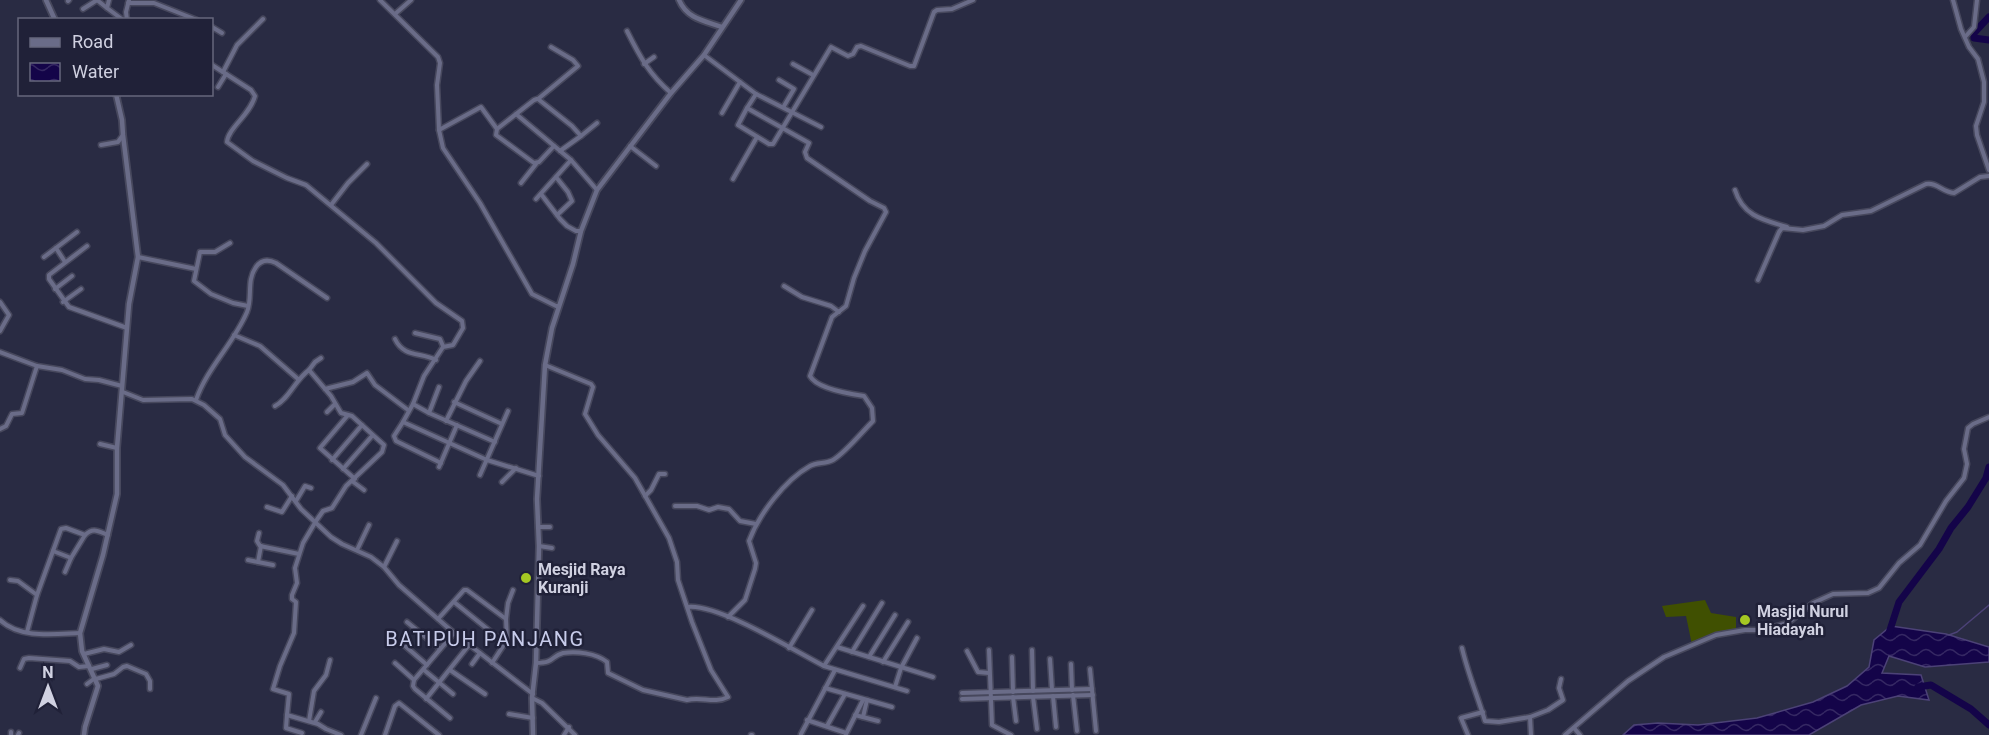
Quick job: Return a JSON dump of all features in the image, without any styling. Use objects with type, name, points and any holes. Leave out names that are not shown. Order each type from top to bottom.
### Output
[{"type":"street","points":[[46,0],[54,18]]},
{"type":"street","points":[[83,9],[97,0],[125,18]]},
{"type":"street","points":[[107,8],[109,0]]},
{"type":"street","points":[[380,0],[438,57],[440,63],[437,85],[439,130],[443,148],[480,203],[532,294],[560,306]]},
{"type":"street","points":[[395,14],[411,0]]},
{"type":"street","points":[[680,0],[683,9],[691,16],[722,27]]},
{"type":"street","points":[[533,735],[539,476],[547,348],[581,231],[597,190],[671,93],[704,55],[741,0]]},
{"type":"street","points":[[756,94],[738,125],[769,144],[773,144],[831,47],[848,56],[861,46],[914,66],[934,12],[952,9],[973,0]]},
{"type":"street","points":[[1953,0],[1964,37],[1978,59],[1984,82],[1984,102],[1976,126],[1989,170]]},
{"type":"street","points":[[1964,37],[1972,31],[1977,0]]},
{"type":"street","points":[[127,18],[129,1],[154,3],[193,18]]},
{"type":"street","points":[[218,87],[237,45],[263,19]]},
{"type":"street","points":[[213,28],[222,33]]},
{"type":"street","points":[[627,31],[644,64],[654,78],[671,93]]},
{"type":"street","points":[[536,164],[496,135],[497,129],[578,66],[573,60],[551,47]]},
{"type":"street","points":[[704,55],[756,94],[784,106],[821,127]]},
{"type":"street","points":[[644,64],[654,57]]},
{"type":"street","points":[[794,63],[813,75]]},
{"type":"street","points":[[213,66],[251,90],[255,96],[250,110],[229,134],[227,142],[253,161],[306,185],[376,243],[436,303],[462,321],[463,328],[453,345],[442,347]]},
{"type":"street","points":[[779,80],[803,92]]},
{"type":"street","points":[[722,113],[740,81]]},
{"type":"street","points":[[784,106],[794,89]]},
{"type":"street","points":[[84,735],[86,722],[98,689],[96,678],[80,645],[80,633],[109,535],[118,487],[117,448],[127,328],[138,257],[121,110],[117,96]]},
{"type":"street","points":[[538,99],[572,126],[580,136]]},
{"type":"street","points":[[439,130],[481,106],[497,129]]},
{"type":"street","points":[[728,617],[745,600],[756,563],[749,541],[756,524],[775,497],[812,464],[834,460],[873,421],[872,408],[864,396],[841,392],[815,381],[810,376],[832,316],[846,306],[865,251],[886,211],[814,164],[805,154],[810,143],[747,108]]},
{"type":"street","points":[[516,114],[571,160],[597,190]]},
{"type":"street","points":[[560,151],[597,123]]},
{"type":"street","points":[[101,145],[118,142],[123,135]]},
{"type":"street","points":[[733,179],[757,137]]},
{"type":"street","points":[[521,183],[554,146]]},
{"type":"street","points":[[630,146],[656,166]]},
{"type":"street","points":[[536,199],[571,160]]},
{"type":"street","points":[[331,205],[367,164]]},
{"type":"street","points":[[1735,190],[1744,208],[1760,218],[1803,230],[1824,226],[1842,215],[1871,211],[1926,184],[1934,183],[1945,191],[1954,193],[1980,177],[1989,176]]},
{"type":"street","points":[[556,177],[572,198],[572,201],[557,215]]},
{"type":"street","points":[[541,194],[571,230],[581,231]]},
{"type":"street","points":[[1758,280],[1779,232],[1782,228],[1791,228]]},
{"type":"street","points":[[44,258],[77,232]]},
{"type":"street","points":[[230,243],[215,252],[200,252],[194,281],[209,293],[233,303],[248,306]]},
{"type":"street","points":[[87,246],[49,275],[48,279],[63,302],[76,311],[127,328]]},
{"type":"street","points":[[56,248],[65,262]]},
{"type":"street","points":[[138,257],[196,269]]},
{"type":"street","points":[[196,400],[203,383],[234,335],[248,306],[249,284],[257,265],[265,261],[276,263],[327,298]]},
{"type":"street","points":[[55,289],[72,276]]},
{"type":"street","points":[[784,286],[802,297],[831,306],[839,312]]},
{"type":"street","points":[[63,302],[81,290]]},
{"type":"street","points":[[0,302],[9,315],[0,331]]},
{"type":"street","points":[[415,333],[440,339],[442,347],[424,376],[413,404],[394,436],[396,441],[440,465],[457,425]]},
{"type":"street","points":[[234,335],[260,346],[298,379]]},
{"type":"street","points":[[395,339],[399,346],[408,353],[428,356],[436,360]]},
{"type":"street","points":[[0,352],[37,366],[57,369],[81,378],[99,380],[123,389],[134,397],[147,400],[196,400],[220,419],[225,435],[245,458],[262,472],[277,480],[301,509],[337,541],[371,557],[384,567],[399,585],[454,633],[542,703],[575,735]]},
{"type":"street","points":[[275,406],[282,402],[298,379],[321,358]]},
{"type":"street","points":[[446,421],[454,402],[480,361]]},
{"type":"street","points":[[536,663],[550,663],[564,653],[595,656],[606,662],[608,673],[643,690],[687,700],[695,698],[716,701],[728,697],[711,670],[692,622],[678,580],[673,545],[635,478],[587,419],[585,409],[593,394],[593,387],[591,384],[545,365]]},
{"type":"street","points":[[0,429],[4,428],[12,414],[22,413],[37,366]]},
{"type":"street","points":[[285,734],[289,694],[273,689],[295,628],[296,602],[292,595],[297,583],[294,571],[299,554],[303,543],[323,511],[332,508],[346,486],[383,451],[384,445],[348,414],[341,413],[309,370]]},
{"type":"street","points":[[325,389],[353,382],[367,373],[375,385],[408,410]]},
{"type":"street","points":[[429,413],[440,387]]},
{"type":"street","points":[[454,402],[502,424]]},
{"type":"street","points":[[327,412],[335,404]]},
{"type":"street","points":[[413,404],[495,442]]},
{"type":"street","points":[[480,475],[508,411]]},
{"type":"street","points":[[348,414],[321,446],[321,449],[364,490]]},
{"type":"street","points":[[1565,735],[1628,681],[1664,657],[1716,635],[1745,630],[1762,630],[1788,623],[1813,603],[1833,594],[1868,592],[1879,588],[1899,563],[1920,544],[1946,501],[1964,478],[1967,464],[1964,449],[1968,428],[1989,417]]},
{"type":"street","points":[[403,422],[486,460],[539,476]]},
{"type":"street","points":[[332,460],[362,425]]},
{"type":"street","points":[[343,469],[372,436]]},
{"type":"street","points":[[100,444],[117,448]]},
{"type":"street","points":[[501,482],[516,468]]},
{"type":"street","points":[[645,496],[651,490],[659,474],[665,474]]},
{"type":"street","points":[[296,501],[305,486],[311,488]]},
{"type":"street","points":[[267,507],[282,512],[292,496]]},
{"type":"street","points":[[675,506],[697,506],[710,510],[720,507],[733,511],[740,521],[756,524]]},
{"type":"street","points":[[357,550],[369,525]]},
{"type":"street","points":[[538,527],[550,527]]},
{"type":"street","points":[[27,632],[37,595],[62,528],[85,535]]},
{"type":"street","points":[[65,572],[85,535],[93,530],[109,535]]},
{"type":"street","points":[[259,533],[257,542],[261,546],[299,554]]},
{"type":"street","points":[[384,567],[397,541]]},
{"type":"street","points":[[258,562],[261,546]]},
{"type":"street","points":[[539,546],[552,548]]},
{"type":"street","points":[[53,551],[71,558]]},
{"type":"street","points":[[248,561],[273,565]]},
{"type":"street","points":[[10,580],[18,581],[37,595]]},
{"type":"street","points":[[438,619],[464,590],[506,619]]},
{"type":"street","points":[[492,664],[506,644],[508,603],[513,590]]},
{"type":"street","points":[[454,602],[506,644]]},
{"type":"street","points":[[852,652],[882,603]]},
{"type":"street","points":[[824,666],[863,606]]},
{"type":"street","points":[[688,607],[698,607],[728,617],[824,666],[907,691]]},
{"type":"street","points":[[789,648],[812,610]]},
{"type":"street","points":[[869,657],[895,615]]},
{"type":"street","points":[[1,622],[27,632],[80,633]]},
{"type":"street","points":[[407,622],[440,649]]},
{"type":"street","points":[[883,662],[908,622]]},
{"type":"street","points":[[450,718],[414,688],[414,680],[454,633]]},
{"type":"street","points":[[895,687],[901,668],[917,638]]},
{"type":"street","points":[[84,654],[104,649],[119,652],[131,645]]},
{"type":"street","points":[[404,645],[453,694]]},
{"type":"street","points":[[426,699],[469,645]]},
{"type":"street","points":[[837,647],[933,677]]},
{"type":"street","points":[[1462,648],[1470,681],[1485,721],[1530,717],[1548,710],[1562,700],[1559,688],[1561,679]]},
{"type":"street","points":[[989,650],[992,725],[1011,735]]},
{"type":"street","points":[[1032,650],[1033,691]]},
{"type":"street","points":[[967,651],[978,672],[989,673]]},
{"type":"street","points":[[472,664],[480,653]]},
{"type":"street","points":[[1012,657],[1013,692]]},
{"type":"street","points":[[20,668],[24,659],[29,658],[70,661],[82,668],[107,665]]},
{"type":"street","points":[[1050,659],[1052,690]]},
{"type":"street","points":[[309,722],[314,691],[326,675],[330,660]]},
{"type":"street","points":[[395,663],[414,680]]},
{"type":"street","points":[[1071,664],[1072,690]]},
{"type":"street","points":[[87,684],[96,678],[114,675],[123,667],[128,666],[146,674],[150,681],[150,689]]},
{"type":"street","points":[[1090,669],[1096,731]]},
{"type":"street","points":[[450,670],[485,694]]},
{"type":"street","points":[[801,734],[835,670]]},
{"type":"street","points":[[825,688],[892,707]]},
{"type":"street","points":[[962,696],[1092,689]]},
{"type":"street","points":[[827,726],[845,694]]},
{"type":"street","points":[[989,695],[1012,697],[1092,695]]},
{"type":"street","points":[[1053,696],[1056,727]]},
{"type":"street","points":[[1073,696],[1077,731]]},
{"type":"street","points":[[1012,697],[1016,721]]},
{"type":"street","points":[[1033,697],[1037,729]]},
{"type":"street","points":[[361,735],[376,698]]},
{"type":"street","points":[[807,720],[846,734],[865,700]]},
{"type":"street","points":[[863,717],[865,700]]},
{"type":"street","points":[[385,735],[399,703],[439,735]]},
{"type":"street","points":[[315,722],[321,712]]},
{"type":"street","points":[[1468,735],[1461,718],[1483,712]]},
{"type":"street","points":[[509,714],[532,718]]},
{"type":"street","points":[[287,715],[315,722],[341,735]]},
{"type":"street","points":[[855,715],[878,721]]},
{"type":"street","points":[[1530,717],[1531,735]]},
{"type":"street","points":[[564,735],[569,727]]},
{"type":"street","points":[[1574,728],[1580,735]]},
{"type":"street","points":[[286,729],[302,733]]},
{"type":"green space","points":[[1705,600],[1711,613],[1736,617],[1736,628],[1692,645],[1686,616],[1666,617],[1662,606]]},
{"type":"water","points":[[1891,626],[1946,634],[1989,647],[1989,662],[1925,667],[1889,656],[1882,673],[1921,675],[1929,700],[1898,696],[1861,705],[1809,735],[1623,735],[1634,725],[1658,723],[1698,725],[1757,718],[1813,702],[1847,686],[1869,667],[1874,640]]},
{"type":"waterway","points":[[1989,17],[1974,33],[1974,38],[1989,40]]},
{"type":"waterway","points":[[1889,633],[1899,602],[1968,507],[1986,478],[1989,467]]},
{"type":"waterway","points":[[1949,635],[1957,632],[1989,605]]},
{"type":"waterway","points":[[1918,687],[1931,685],[1971,709],[1989,725]]},
{"type":"place","name":"Mesjid Raya Kuranji","points":[[526,578]]},
{"type":"place","name":"Masjid Nurul Hiadayah","points":[[1745,620]]},
{"type":"district","name":"BATIPUH PANJANG","points":[[485,639]]}]
